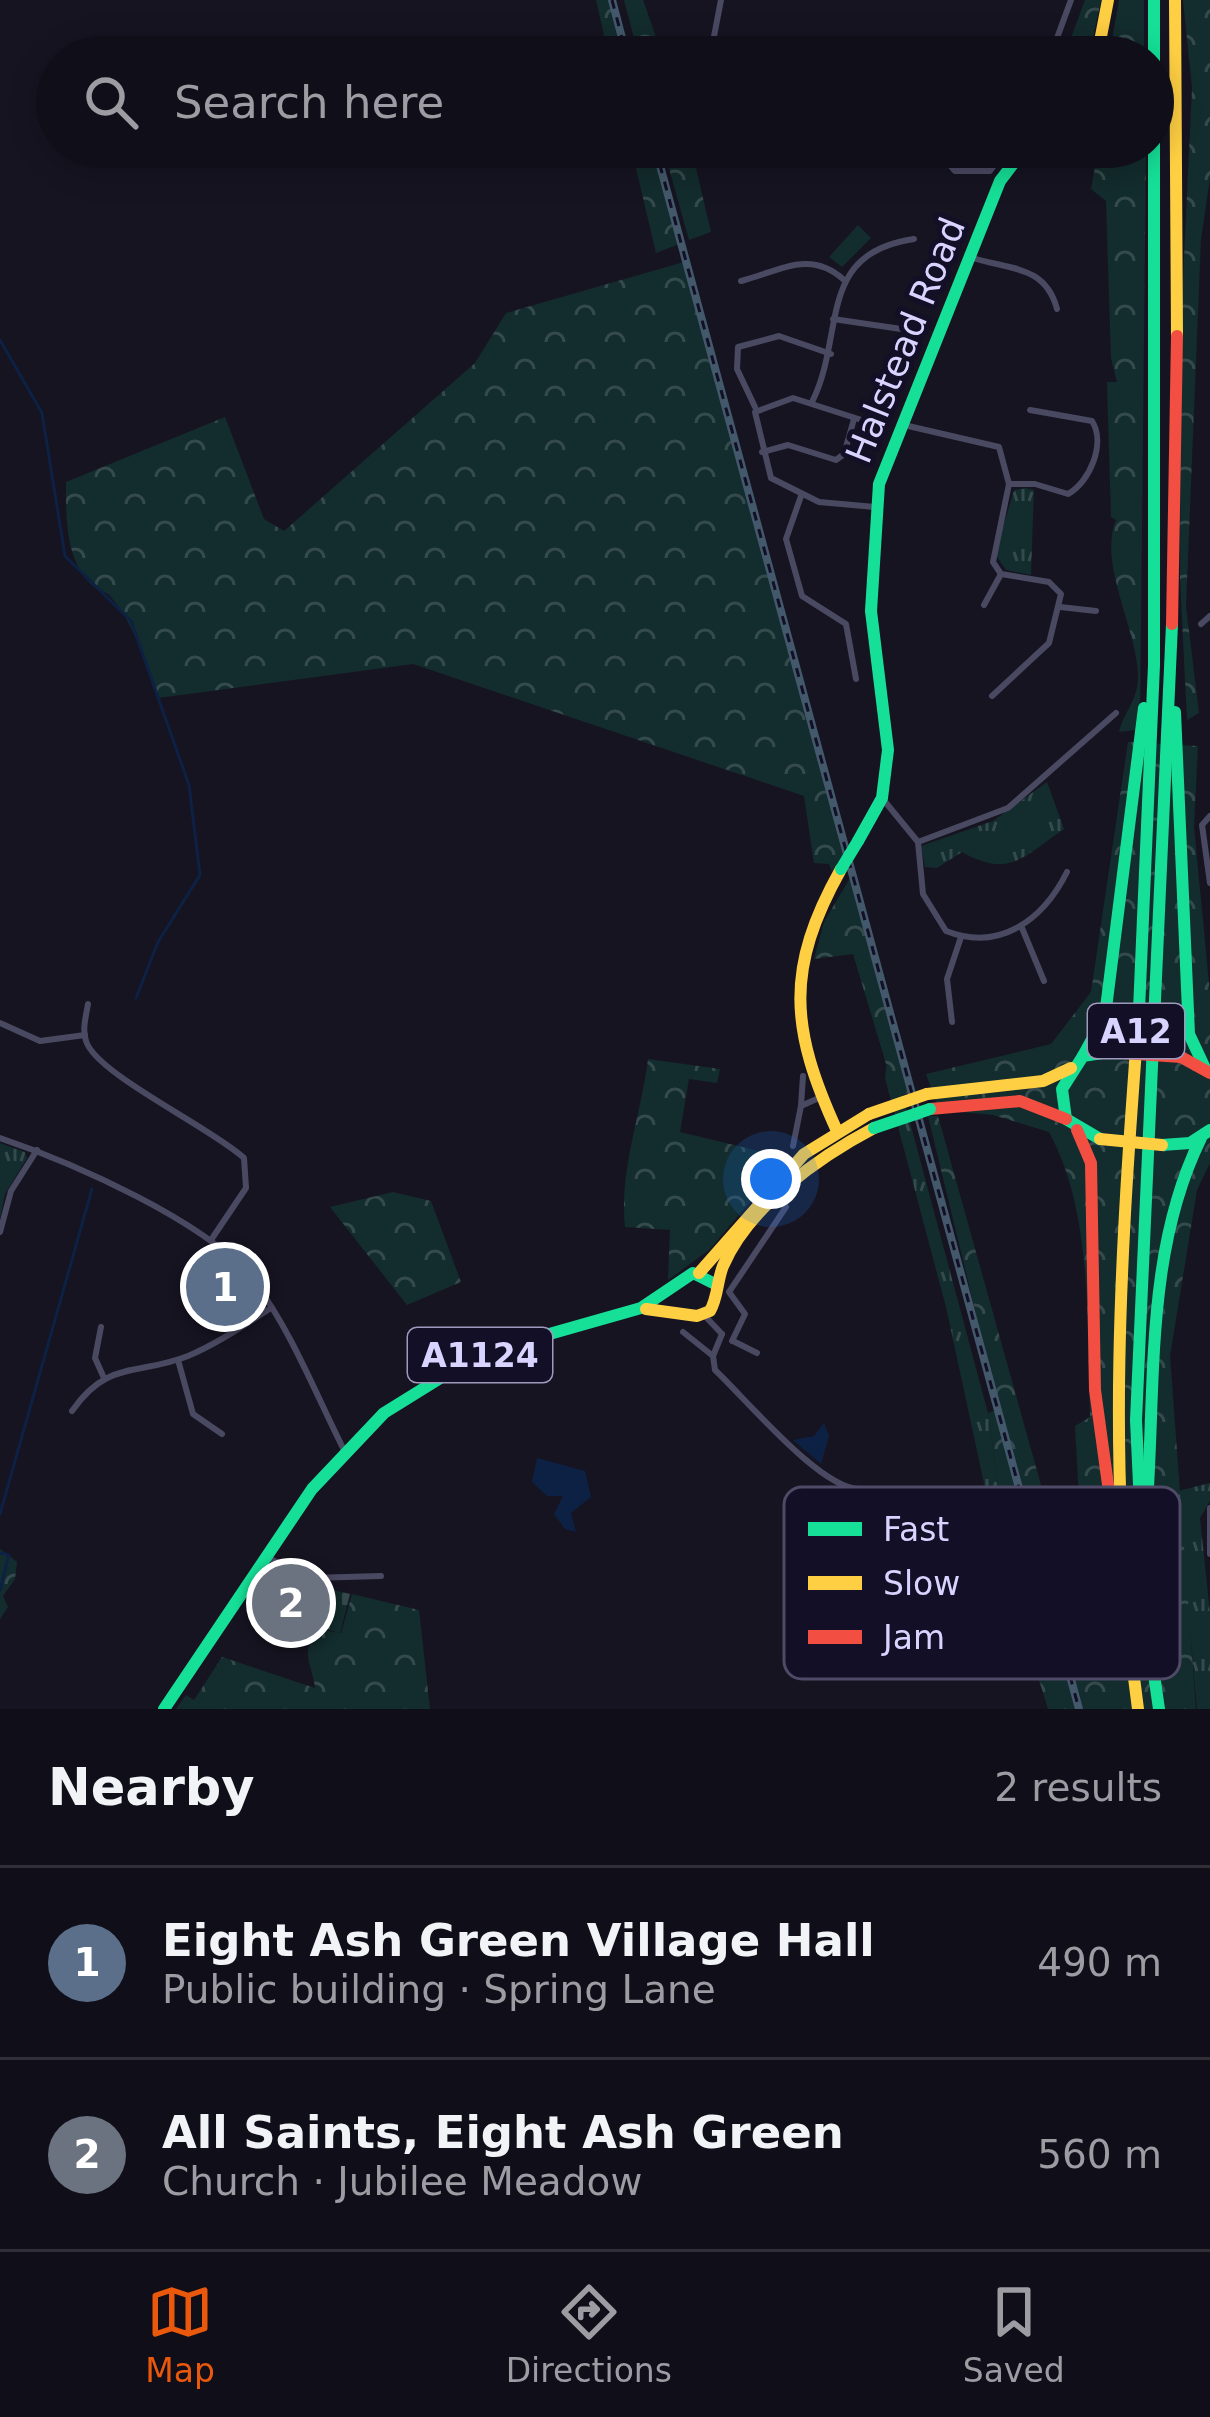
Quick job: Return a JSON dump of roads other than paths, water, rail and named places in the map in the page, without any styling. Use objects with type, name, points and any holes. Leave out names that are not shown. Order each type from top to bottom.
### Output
[{"type":"main road","points":[[1101,36],[1108,0]]},
{"type":"main road","name":"A12","points":[[1154,0],[1154,36]]},
{"type":"main road","name":"A12","points":[[1174,167],[1175,0]]},
{"type":"main road","name":"Halstead Road","points":[[837,1131],[807,1065],[803,953],[812,922],[883,798],[888,736],[872,627],[875,507],[903,424],[1000,181],[1010,168]]},
{"type":"main road","name":"A12","points":[[1120,1487],[1116,1332],[1147,884],[1153,168]]},
{"type":"main road","name":"A12","points":[[1140,1487],[1134,1321],[1159,974],[1171,667],[1174,168]]},
{"type":"main road","name":"A12","points":[[1083,1056],[1105,1016],[1150,647]]},
{"type":"main road","name":"A12","points":[[1171,667],[1185,859],[1189,1034],[1207,1070]]},
{"type":"main road","points":[[871,1121],[816,1161],[725,1261],[716,1284],[718,1298],[697,1315],[677,1304],[676,1288],[686,1276],[699,1273],[762,1197],[804,1154],[837,1131],[928,1101],[1043,1082],[1083,1056],[1108,1052],[1181,1058],[1207,1070]]},
{"type":"main road","points":[[1066,1119],[1062,1089],[1071,1068]]},
{"type":"main road","points":[[928,1101],[1020,1101],[1100,1139],[1162,1145],[1206,1134]]},
{"type":"main road","name":"A12","points":[[1077,1130],[1091,1162],[1095,1390],[1106,1487]]},
{"type":"main road","name":"A12","points":[[1147,1487],[1159,1318],[1175,1189],[1206,1134]]},
{"type":"main road","points":[[699,1273],[716,1284]]},
{"type":"main road","name":"A1124","points":[[164,1709],[266,1557],[346,1453],[392,1406],[438,1375],[557,1326],[641,1308],[676,1288]]},
{"type":"main road","name":"A1124","points":[[641,1308],[697,1315]]},
{"type":"main road","name":"A12","points":[[1135,1679],[1138,1709]]},
{"type":"main road","name":"A12","points":[[1156,1679],[1159,1709]]},
{"type":"street","points":[[714,36],[721,0]]},
{"type":"street","points":[[1058,36],[1071,0]]},
{"type":"street","name":"Halstead Road","points":[[953,168],[992,168]]},
{"type":"street","points":[[812,402],[831,354],[833,319],[844,280],[876,247],[914,239]]},
{"type":"street","points":[[970,257],[1034,273],[1048,285],[1058,309]]},
{"type":"street","points":[[741,281],[791,263],[822,263],[844,280]]},
{"type":"street","points":[[833,319],[908,330]]},
{"type":"street","points":[[831,354],[779,336],[738,347],[736,369],[756,408],[771,478],[801,496],[875,507]]},
{"type":"street","points":[[756,408],[793,398],[877,425]]},
{"type":"street","points":[[1009,484],[1035,484],[1069,494],[1082,486],[1097,449],[1099,436],[1092,421],[1030,410]]},
{"type":"street","points":[[762,452],[788,445],[836,460],[844,454],[854,419]]},
{"type":"street","points":[[903,424],[993,442],[1005,460],[1009,484],[992,554],[1001,574]]},
{"type":"street","points":[[801,496],[786,539],[802,596],[846,624],[856,679]]},
{"type":"street","points":[[984,604],[1001,574]]},
{"type":"street","points":[[992,696],[1049,644],[1061,594],[1049,582],[1001,574]]},
{"type":"street","points":[[1060,607],[1096,611]]},
{"type":"street","points":[[1201,625],[1210,616]]},
{"type":"street","points":[[918,842],[1008,808],[1116,713]]},
{"type":"street","points":[[883,798],[918,842],[923,894],[946,932],[982,940],[1022,928],[1050,901],[1066,872]]},
{"type":"street","points":[[1210,816],[1202,825],[1210,883]]},
{"type":"street","points":[[1022,928],[1044,981]]},
{"type":"street","points":[[961,937],[947,979],[951,1020],[964,1018]]},
{"type":"street","points":[[88,1004],[85,1035],[100,1064],[223,1138],[244,1159],[246,1188],[212,1240]]},
{"type":"street","points":[[0,1024],[40,1041],[85,1035]]},
{"type":"street","points":[[793,1146],[803,1076]]},
{"type":"street","points":[[800,1106],[821,1096]]},
{"type":"street","points":[[0,1138],[37,1150],[212,1240],[245,1270],[272,1307],[346,1453]]},
{"type":"street","points":[[0,1232],[11,1192],[37,1150]]},
{"type":"street","points":[[732,1341],[745,1314],[729,1292],[786,1207]]},
{"type":"street","points":[[72,1411],[104,1378],[139,1365],[178,1360],[272,1307]]},
{"type":"street","points":[[697,1315],[757,1353]]},
{"type":"street","points":[[100,1327],[95,1358],[104,1378]]},
{"type":"street","points":[[683,1332],[713,1357]]},
{"type":"street","points":[[722,1334],[713,1357],[715,1370],[820,1474],[845,1487]]},
{"type":"street","points":[[178,1360],[193,1414],[222,1434]]},
{"type":"street","points":[[1210,1508],[1210,1555]]},
{"type":"street","points":[[266,1557],[311,1578],[382,1576]]},
{"type":"water","points":[[824,1423],[829,1436],[821,1464],[793,1440],[814,1436]]},
{"type":"water","points":[[537,1458],[585,1471],[591,1497],[571,1513],[576,1532],[565,1529],[554,1514],[563,1496],[547,1496],[532,1482]]},
{"type":"waterway","points":[[0,340],[42,413],[65,556],[131,621],[189,785],[200,875],[158,942],[136,998]]},
{"type":"waterway","points":[[0,1514],[92,1189]]},
{"type":"waterway","points":[[0,1553],[9,1555],[0,1590]]},
{"type":"railway","points":[[612,0],[621,36]]},
{"type":"railway","points":[[661,168],[1019,1487]]},
{"type":"railway","points":[[1071,1679],[1079,1709]]},
{"type":"place","name":"Eight Ash Green Village Hall","points":[[225,1287]]},
{"type":"place","name":"All Saints, Eight Ash Green","points":[[291,1603]]}]
